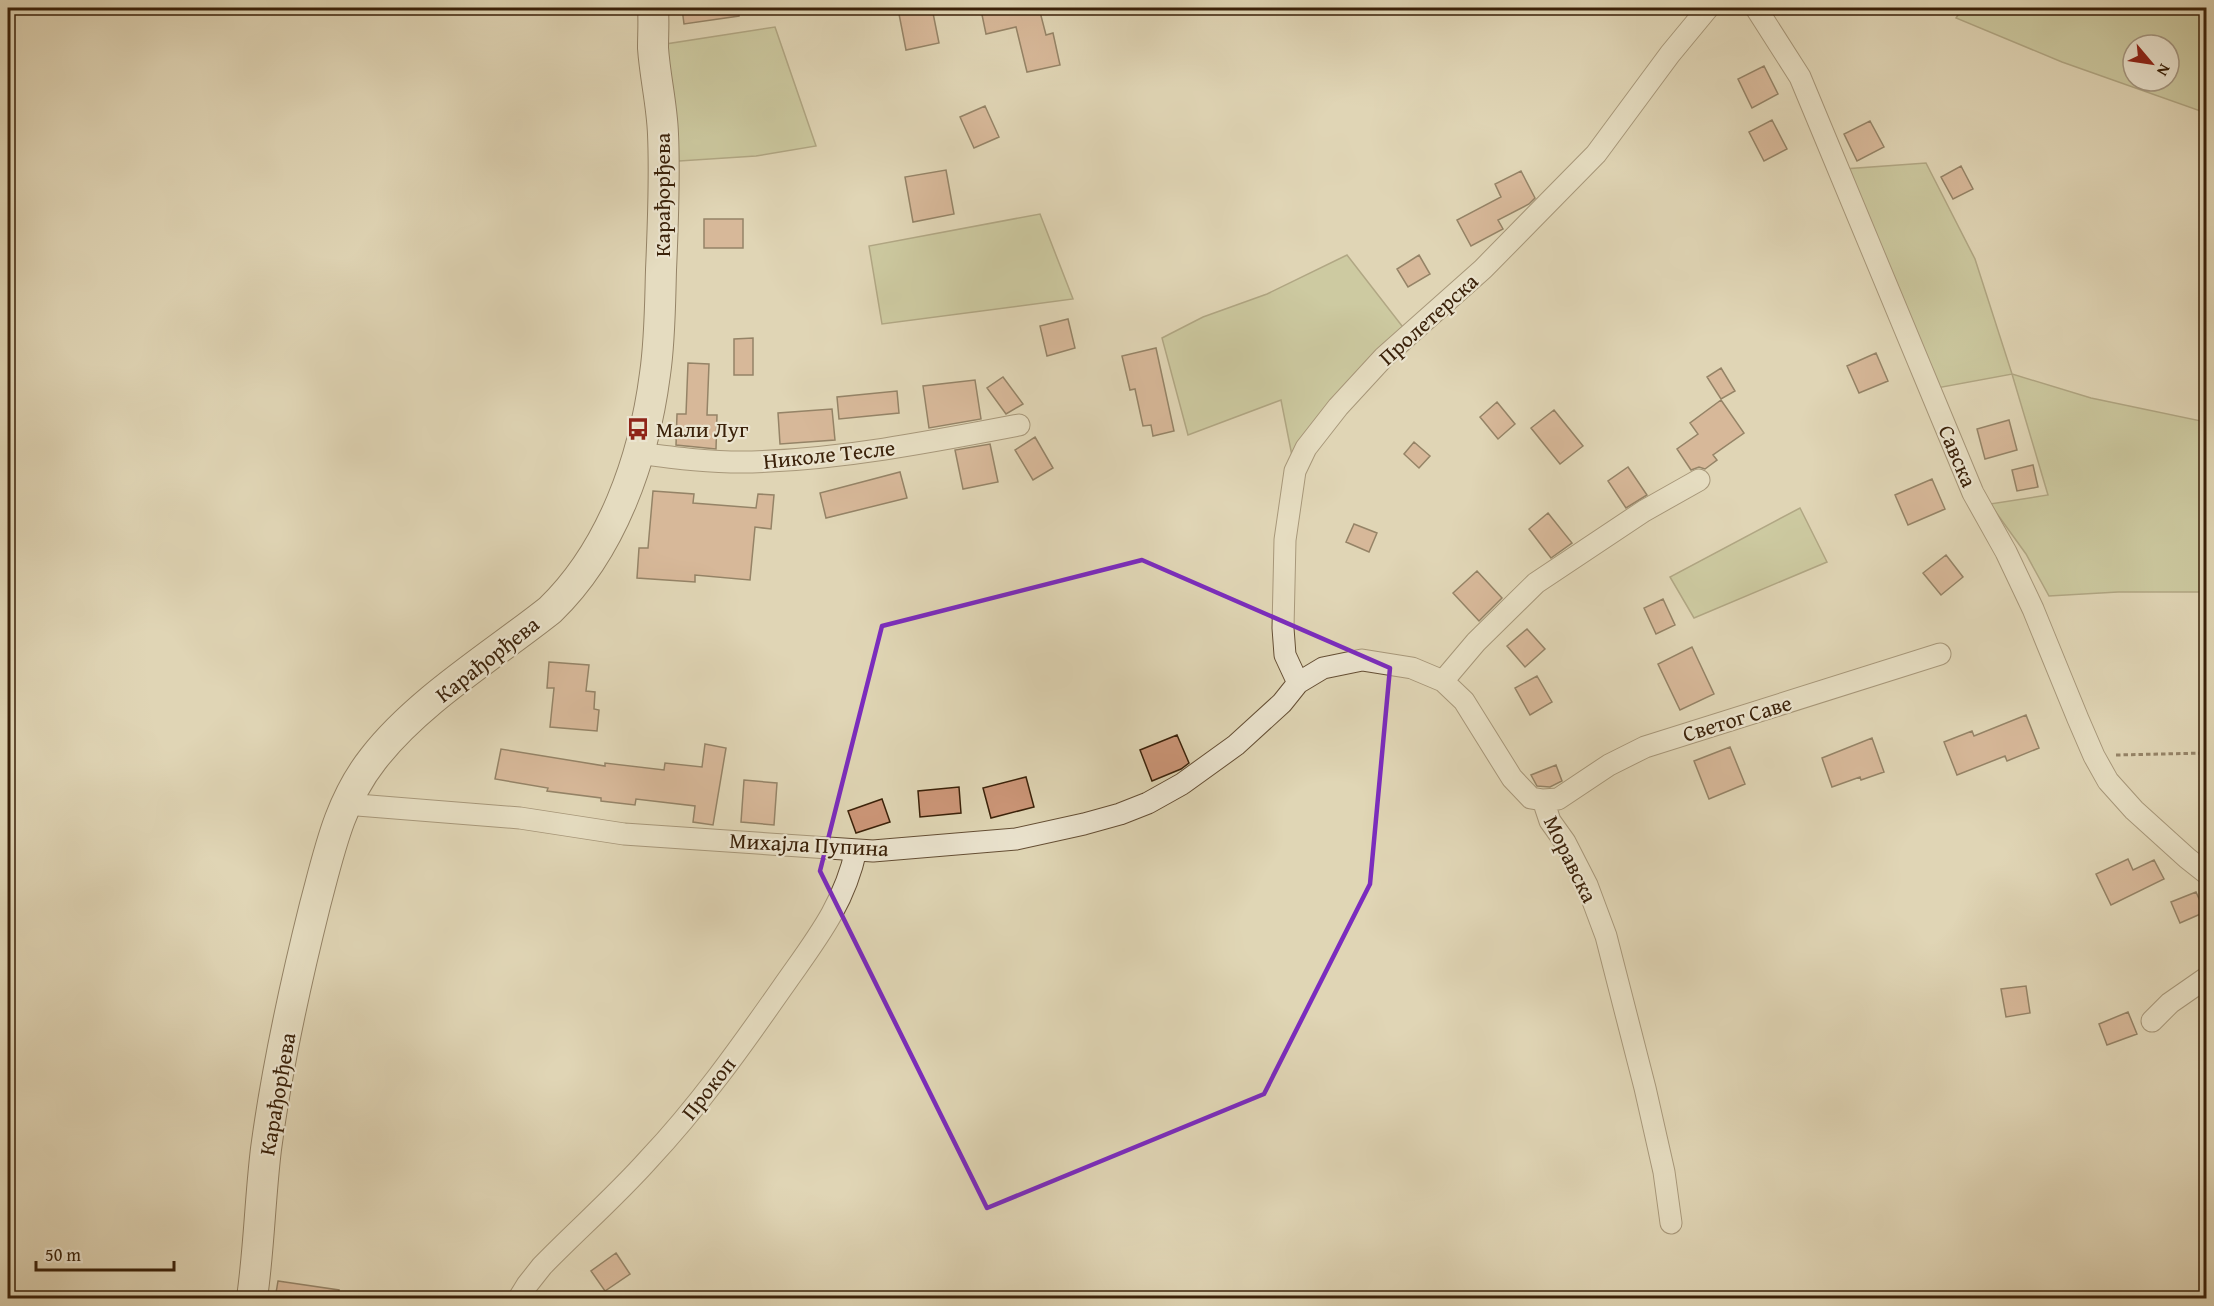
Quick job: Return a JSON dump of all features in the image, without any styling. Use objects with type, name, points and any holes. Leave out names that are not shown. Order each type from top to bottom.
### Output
[{"type":"street","name":"Карађорђева","points":[[252,1299],[262,1187],[277,1085],[306,940],[327,860],[345,804],[353,787],[372,760],[400,728],[566,595],[604,541],[618,510],[638,453],[655,374],[664,190],[663,131],[653,46],[653,8]]},
{"type":"street","name":"Пролетерска","points":[[1298,683],[1285,655],[1285,540],[1295,471],[1306,448],[1338,407],[1384,357],[1483,269],[1596,154],[1670,54],[1708,8]]},
{"type":"street","name":"Савска","points":[[1756,8],[1800,77],[1973,493],[2006,552],[2033,609],[2094,756],[2108,781],[2134,810],[2206,873]]},
{"type":"street","name":"Николе Тесле","points":[[638,453],[750,462],[817,458],[891,449],[1019,425]]},
{"type":"street","points":[[1443,681],[1476,642],[1536,583],[1644,511],[1699,480]]},
{"type":"street","name":"Светог Саве","points":[[1544,800],[1558,799],[1609,765],[1644,747],[1940,654]]},
{"type":"street","name":"Моравска","points":[[1298,683],[1323,668],[1362,660],[1412,668],[1443,681],[1464,701],[1516,783],[1531,798],[1544,800],[1550,821],[1573,856],[1587,885],[1606,936],[1664,1172],[1671,1223]]},
{"type":"street","name":"Михајла Пупина","points":[[345,804],[520,818],[624,834],[873,851],[1016,839],[1120,814],[1148,803],[1182,784],[1236,745],[1282,703],[1298,683]]},
{"type":"street","name":"Прокоп","points":[[519,1299],[542,1266],[650,1159],[724,1071],[820,933],[842,897],[852,870],[856,850]]},
{"type":"street","points":[[2152,1021],[2170,1003],[2206,978]]},
{"type":"path","points":[[2094,756],[2206,753]]},
{"type":"highlighted area","points":[[1142,560],[1390,668],[1370,884],[1264,1094],[987,1208],[820,871],[882,626]]},
{"type":"green space","points":[[1963,8],[2206,8],[2206,113],[2150,93],[2181,93],[2181,33],[2121,33],[2121,83],[2062,62],[1956,18]]},
{"type":"green space","points":[[775,27],[816,146],[756,156],[664,162],[653,46]]},
{"type":"green space","points":[[1926,163],[1975,259],[2012,374],[1937,388],[1844,169]]},
{"type":"green space","points":[[1040,214],[1073,299],[882,324],[869,246]]},
{"type":"green space","points":[[1347,255],[1409,335],[1295,471],[1281,400],[1188,435],[1162,338],[1203,317],[1267,294]]},
{"type":"green space","points":[[2012,374],[2091,398],[2206,422],[2206,592],[2118,592],[2049,596],[2026,554],[1990,504],[2048,495]]},
{"type":"green space","points":[[1800,508],[1827,562],[1694,618],[1670,577]]},
{"type":"building","points":[[682,8],[739,8],[739,16],[684,24]]},
{"type":"building","points":[[932,8],[939,43],[906,50],[899,14]]},
{"type":"building","points":[[1039,8],[1046,35],[1053,33],[1060,65],[1027,72],[1016,27],[986,34],[981,10]]},
{"type":"building","points":[[1764,66],[1778,94],[1752,108],[1738,79]]},
{"type":"building","points":[[985,106],[999,137],[974,148],[960,117]]},
{"type":"building","points":[[1772,120],[1787,149],[1764,161],[1749,132]]},
{"type":"building","points":[[1870,121],[1884,147],[1857,161],[1844,134]]},
{"type":"building","points":[[1961,166],[1973,189],[1953,199],[1941,177]]},
{"type":"building","points":[[946,170],[954,214],[913,222],[905,177]]},
{"type":"building","points":[[1521,171],[1535,198],[1529,204],[1498,220],[1503,229],[1471,246],[1457,220],[1501,197],[1495,184]]},
{"type":"building","points":[[704,219],[743,219],[743,248],[704,248]]},
{"type":"building","points":[[1419,255],[1430,274],[1408,287],[1397,269]]},
{"type":"building","points":[[1068,319],[1075,348],[1047,356],[1040,326]]},
{"type":"building","points":[[753,338],[753,375],[734,375],[734,339]]},
{"type":"building","points":[[1156,348],[1174,431],[1153,436],[1151,425],[1143,426],[1135,389],[1130,390],[1122,356]]},
{"type":"building","points":[[1876,353],[1888,381],[1859,393],[1847,366]]},
{"type":"building","points":[[688,363],[709,364],[707,415],[717,415],[716,449],[676,445],[677,414],[686,414]]},
{"type":"building","points":[[1721,368],[1735,391],[1721,399],[1707,377]]},
{"type":"building","points":[[1003,377],[1023,404],[1006,414],[987,388]]},
{"type":"building","points":[[975,380],[981,419],[929,428],[923,386]]},
{"type":"building","points":[[897,391],[899,413],[839,419],[837,397]]},
{"type":"building","points":[[1721,400],[1744,433],[1713,455],[1717,460],[1705,469],[1699,467],[1691,470],[1677,449],[1698,434],[1690,423]]},
{"type":"building","points":[[1497,402],[1515,424],[1498,439],[1480,417]]},
{"type":"building","points":[[832,409],[835,440],[780,444],[778,413]]},
{"type":"building","points":[[1554,410],[1583,446],[1560,464],[1531,428]]},
{"type":"building","points":[[2009,420],[2017,450],[1985,459],[1977,429]]},
{"type":"building","points":[[1035,437],[1053,468],[1033,480],[1015,450]]},
{"type":"building","points":[[1414,442],[1430,456],[1419,468],[1404,454]]},
{"type":"building","points":[[990,444],[998,482],[963,489],[955,450]]},
{"type":"building","points":[[2033,465],[2038,487],[2017,491],[2012,470]]},
{"type":"building","points":[[1628,467],[1647,495],[1626,508],[1608,481]]},
{"type":"building","points":[[900,472],[907,498],[826,518],[820,493]]},
{"type":"building","points":[[1932,479],[1945,509],[1908,525],[1895,495]]},
{"type":"building","points":[[653,491],[694,494],[693,503],[756,508],[758,494],[774,495],[771,529],[755,527],[750,580],[695,575],[695,582],[637,578],[639,548],[648,548]]},
{"type":"building","points":[[1548,513],[1572,543],[1551,558],[1529,529]]},
{"type":"building","points":[[1354,524],[1377,533],[1369,552],[1346,542]]},
{"type":"building","points":[[1946,555],[1963,577],[1941,595],[1923,573]]},
{"type":"building","points":[[1477,571],[1502,598],[1479,621],[1453,593]]},
{"type":"building","points":[[1663,599],[1675,625],[1656,634],[1644,608]]},
{"type":"building","points":[[1527,629],[1545,649],[1525,667],[1507,646]]},
{"type":"building","points":[[1692,647],[1714,694],[1680,710],[1658,664]]},
{"type":"building","points":[[549,662],[589,665],[586,691],[595,692],[594,709],[599,710],[597,731],[550,727],[554,688],[547,688]]},
{"type":"building","points":[[1537,676],[1552,702],[1530,715],[1515,688]]},
{"type":"building","points":[[2026,715],[2039,748],[2007,761],[2005,756],[1957,775],[1944,742],[1972,731],[1974,736]]},
{"type":"building","points":[[1177,735],[1189,763],[1181,769],[1152,781],[1140,750]]},
{"type":"building","points":[[1872,738],[1884,772],[1861,780],[1860,777],[1832,787],[1822,758]]},
{"type":"building","points":[[705,744],[726,748],[713,825],[693,822],[695,806],[636,799],[635,805],[601,801],[601,798],[547,791],[548,788],[495,779],[501,749],[605,766],[605,763],[664,770],[665,763],[702,767]]},
{"type":"building","points":[[1730,747],[1745,784],[1709,799],[1694,761]]},
{"type":"building","points":[[1556,765],[1562,781],[1550,787],[1537,786],[1531,775]]},
{"type":"building","points":[[1026,777],[1034,807],[991,818],[983,788]]},
{"type":"building","points":[[744,780],[777,783],[774,825],[741,822]]},
{"type":"building","points":[[959,787],[961,813],[920,817],[918,791]]},
{"type":"building","points":[[882,799],[890,822],[856,833],[848,811]]},
{"type":"building","points":[[2128,859],[2133,870],[2154,860],[2164,879],[2111,905],[2096,874]]},
{"type":"building","points":[[2196,892],[2205,912],[2180,923],[2171,902]]},
{"type":"building","points":[[2026,986],[2030,1013],[2006,1017],[2001,989]]},
{"type":"building","points":[[2128,1012],[2137,1034],[2107,1045],[2099,1024]]},
{"type":"building","points":[[616,1253],[630,1274],[605,1291],[591,1271]]},
{"type":"building","points":[[278,1281],[339,1290],[338,1299],[275,1299]]},
{"type":"place","name":"Мали Луг","points":[[638,429]]}]
